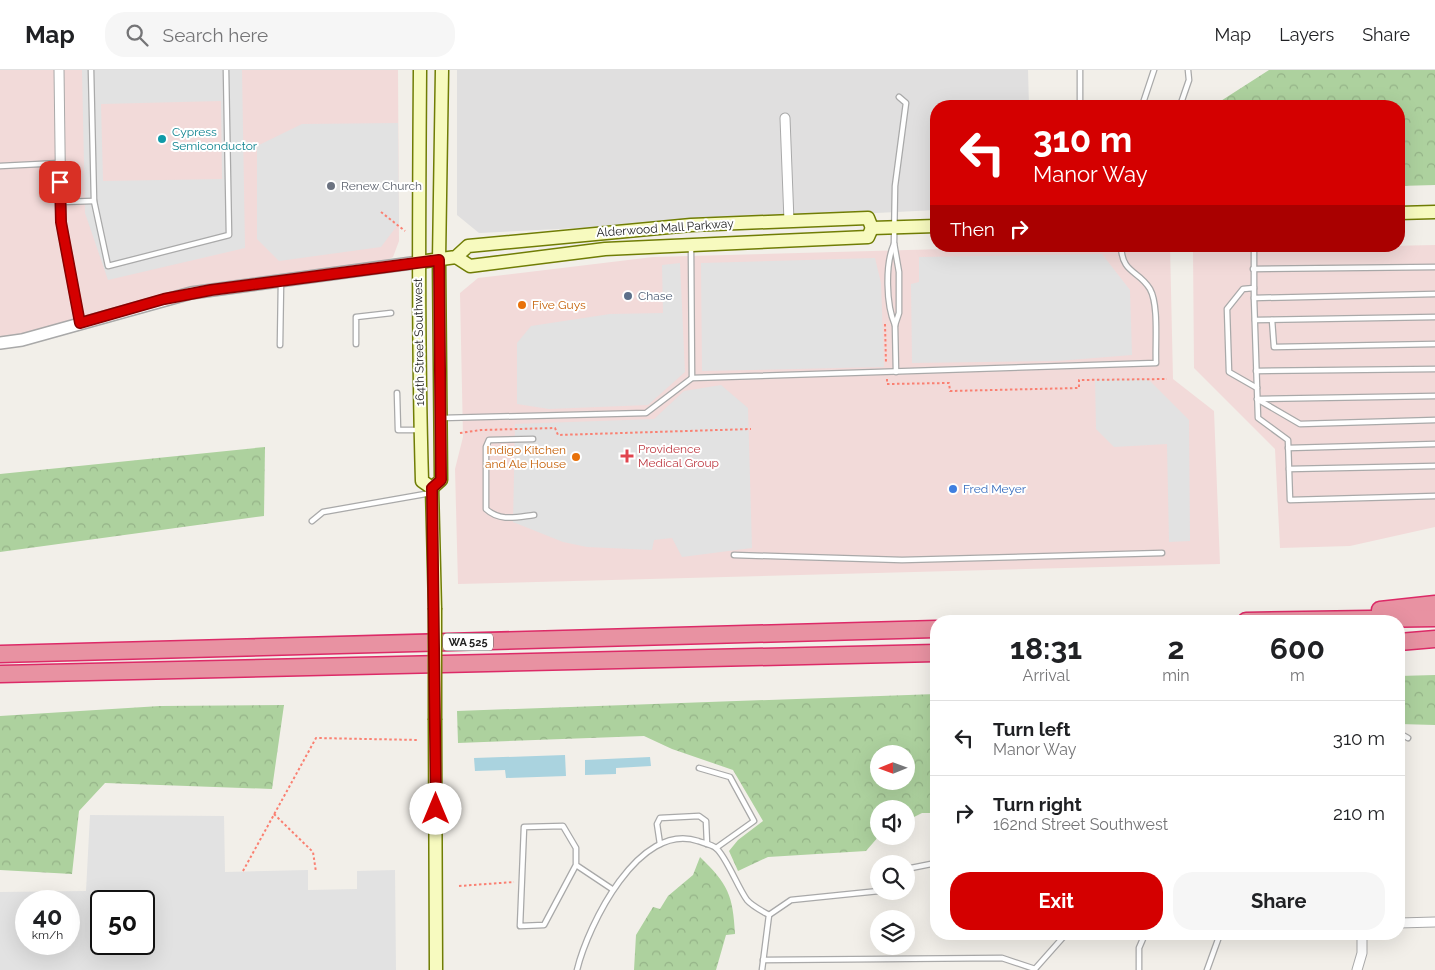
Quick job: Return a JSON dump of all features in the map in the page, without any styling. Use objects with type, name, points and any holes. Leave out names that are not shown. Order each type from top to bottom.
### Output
[{"type":"highway","points":[[1340,615],[1435,604]]},
{"type":"highway","points":[[1405,618],[1435,618]]},
{"type":"highway","name":"WA 525","points":[[0,654],[930,629]]},
{"type":"highway","points":[[1405,642],[1435,640]]},
{"type":"highway","name":"WA 525","points":[[0,674],[930,653]]},
{"type":"main road","name":"164th Street Southwest","points":[[420,70],[419,262],[422,481],[432,490]]},
{"type":"main road","name":"164th Street Southwest","points":[[436,970],[435,608],[432,490],[441,480],[442,418],[439,260],[442,70]]},
{"type":"main road","points":[[1405,213],[1435,212]]},
{"type":"main road","name":"Alderwood Mall Parkway","points":[[419,262],[456,257],[468,246],[692,225],[868,218],[872,228],[868,237],[691,243],[605,249],[470,266],[456,257]]},
{"type":"main road","name":"Alderwood Mall Parkway","points":[[872,228],[930,226]]},
{"type":"street","points":[[59,70],[61,222],[80,323]]},
{"type":"street","points":[[785,118],[789,221]]},
{"type":"street","points":[[0,343],[22,340],[164,299],[280,280],[419,262]]},
{"type":"street","points":[[1405,923],[1435,922]]},
{"type":"street","points":[[1356,970],[1362,953],[1362,940]]},
{"type":"lane","points":[[91,70],[94,201],[108,266],[229,235],[226,70]]},
{"type":"lane","points":[[1080,70],[1080,100]]},
{"type":"lane","points":[[1144,100],[1154,70]]},
{"type":"lane","points":[[1182,100],[1189,80],[1188,70]]},
{"type":"lane","points":[[895,325],[890,313],[888,257],[894,243],[896,186],[906,103],[899,97]]},
{"type":"lane","points":[[0,166],[60,163]]},
{"type":"lane","points":[[60,202],[94,201]]},
{"type":"lane","points":[[691,243],[692,378]]},
{"type":"lane","points":[[894,243],[898,256],[899,296],[899,313],[895,325],[896,372]]},
{"type":"lane","points":[[442,418],[646,413],[692,378],[1156,363],[1154,300],[1150,290],[1142,280],[1125,265],[1122,252]]},
{"type":"lane","points":[[1254,252],[1258,418],[1288,440],[1290,500],[1435,496]]},
{"type":"lane","points":[[1254,269],[1435,267]]},
{"type":"lane","points":[[280,280],[280,345]]},
{"type":"lane","points":[[1254,288],[1243,288],[1227,309],[1229,372],[1257,388]]},
{"type":"lane","points":[[1254,298],[1435,294]]},
{"type":"lane","points":[[356,344],[356,317],[391,313]]},
{"type":"lane","points":[[1255,320],[1435,317]]},
{"type":"lane","points":[[1272,320],[1274,347],[1435,344]]},
{"type":"lane","points":[[1256,372],[1435,369]]},
{"type":"lane","points":[[396,393],[398,430],[421,430]]},
{"type":"lane","points":[[1257,399],[1435,396]]},
{"type":"lane","points":[[1257,399],[1300,424],[1435,420]]},
{"type":"lane","points":[[534,439],[489,440],[486,447],[486,509],[492,514],[503,518],[534,515]]},
{"type":"lane","points":[[1288,448],[1435,444]]},
{"type":"lane","points":[[1289,469],[1435,466]]},
{"type":"lane","points":[[312,520],[323,512],[432,490]]},
{"type":"lane","points":[[734,554],[902,560],[1162,553]]},
{"type":"lane","points":[[699,768],[730,777],[754,821],[716,848]]},
{"type":"lane","points":[[660,844],[657,824],[660,818],[699,816],[706,821],[707,844]]},
{"type":"lane","points":[[564,826],[576,848],[576,865],[544,925],[520,926],[524,827],[564,826]]},
{"type":"lane","points":[[577,970],[582,947],[612,889],[637,861],[660,844],[688,838],[716,848],[748,902],[769,915]]},
{"type":"lane","points":[[915,867],[930,864]]},
{"type":"lane","points":[[576,865],[612,889]]},
{"type":"lane","points":[[762,970],[769,915],[791,900],[870,892]]},
{"type":"lane","points":[[763,960],[1002,958],[1034,970],[1061,940]]},
{"type":"lane","points":[[1139,970],[1139,948],[1142,940]]},
{"type":"lane","points":[[1207,970],[1218,940]]},
{"type":"path","points":[[381,212],[404,230]]},
{"type":"path","points":[[460,434],[480,430],[555,428],[558,435],[751,428]]},
{"type":"path","points":[[243,870],[316,738],[419,740]]},
{"type":"path","points":[[274,814],[313,852],[316,872]]},
{"type":"path","points":[[459,886],[522,881]]},
{"type":"shaded area","points":[[0,70],[398,70],[399,241],[393,257],[370,268],[211,290],[0,341]]},
{"type":"shaded area","points":[[82,70],[242,70],[245,248],[108,280],[85,213]],"holes":[[[221,101],[222,179],[103,181],[101,104]]]},
{"type":"shaded area","points":[[457,70],[1028,70],[1029,100],[930,100],[930,210],[479,233],[457,215]]},
{"type":"shaded area","points":[[398,123],[399,223],[381,247],[279,261],[257,239],[257,146],[302,124]]},
{"type":"shaded area","points":[[1435,245],[1435,527],[1350,546],[1280,548],[1275,449],[1194,368],[1193,252],[1405,252],[1405,246]]},
{"type":"shaded area","points":[[930,249],[930,252],[1170,252],[1173,379],[1214,411],[1220,564],[458,584],[455,469],[463,437],[460,293],[478,278],[653,257]]},
{"type":"shaded area","points":[[1102,254],[1130,290],[1132,355],[1057,361],[912,363],[911,284],[919,282],[919,257]]},
{"type":"shaded area","points":[[875,258],[881,283],[884,367],[702,371],[701,263]]},
{"type":"shaded area","points":[[680,263],[685,372],[648,405],[549,409],[517,404],[517,343],[531,326],[610,314],[663,313],[662,265]]},
{"type":"shaded area","points":[[1095,379],[1148,379],[1189,420],[1190,541],[1169,542],[1167,444],[1114,447],[1096,429]]},
{"type":"shaded area","points":[[721,385],[748,408],[752,548],[682,557],[672,538],[654,540],[652,550],[587,547],[563,542],[513,522],[515,424],[654,419],[684,391]]},
{"type":"shaded area","points":[[90,815],[224,816],[225,872],[308,870],[308,890],[357,889],[357,871],[395,870],[396,970],[0,970],[0,892],[15,892],[15,955],[80,955],[80,891],[86,891]]},
{"type":"green space","points":[[1269,70],[1435,70],[1435,185],[1405,186],[1405,100],[1222,100]]},
{"type":"green space","points":[[265,447],[264,516],[0,552],[0,474]]},
{"type":"green space","points":[[1435,675],[1435,725],[1405,724],[1405,676]]},
{"type":"green space","points":[[930,694],[930,813],[922,813],[915,816],[915,800],[870,800],[871,845],[866,851],[768,857],[738,871],[729,851],[738,840],[763,821],[733,770],[672,749],[644,736],[458,743],[457,711]]},
{"type":"green space","points":[[284,705],[272,789],[105,783],[79,811],[72,874],[0,870],[0,716],[160,706]]},
{"type":"green space","points":[[700,857],[723,883],[733,909],[735,934],[726,935],[716,970],[634,970],[636,935],[653,907],[660,909],[668,896],[693,875]]},
{"type":"water","points":[[565,755],[566,776],[506,778],[505,770],[475,771],[474,758]]},
{"type":"water","points":[[650,757],[651,766],[616,768],[616,774],[585,775],[585,760]]},
{"type":"place","name":"Cypress Semiconductor","points":[[162,139]]},
{"type":"place","name":"Renew Church","points":[[331,186]]},
{"type":"place","name":"Chase","points":[[628,296]]},
{"type":"place","name":"Five Guys","points":[[522,305]]},
{"type":"place","name":"Providence Medical Group","points":[[627,456]]},
{"type":"place","name":"Indigo Kitchen and Ale House","points":[[576,457]]},
{"type":"place","name":"Fred Meyer","points":[[953,489]]},
{"type":"route","points":[[60,182],[61,222],[80,323],[164,299],[211,290],[397,264],[439,260],[442,418],[441,480],[432,488],[435,608],[436,809]]}]
